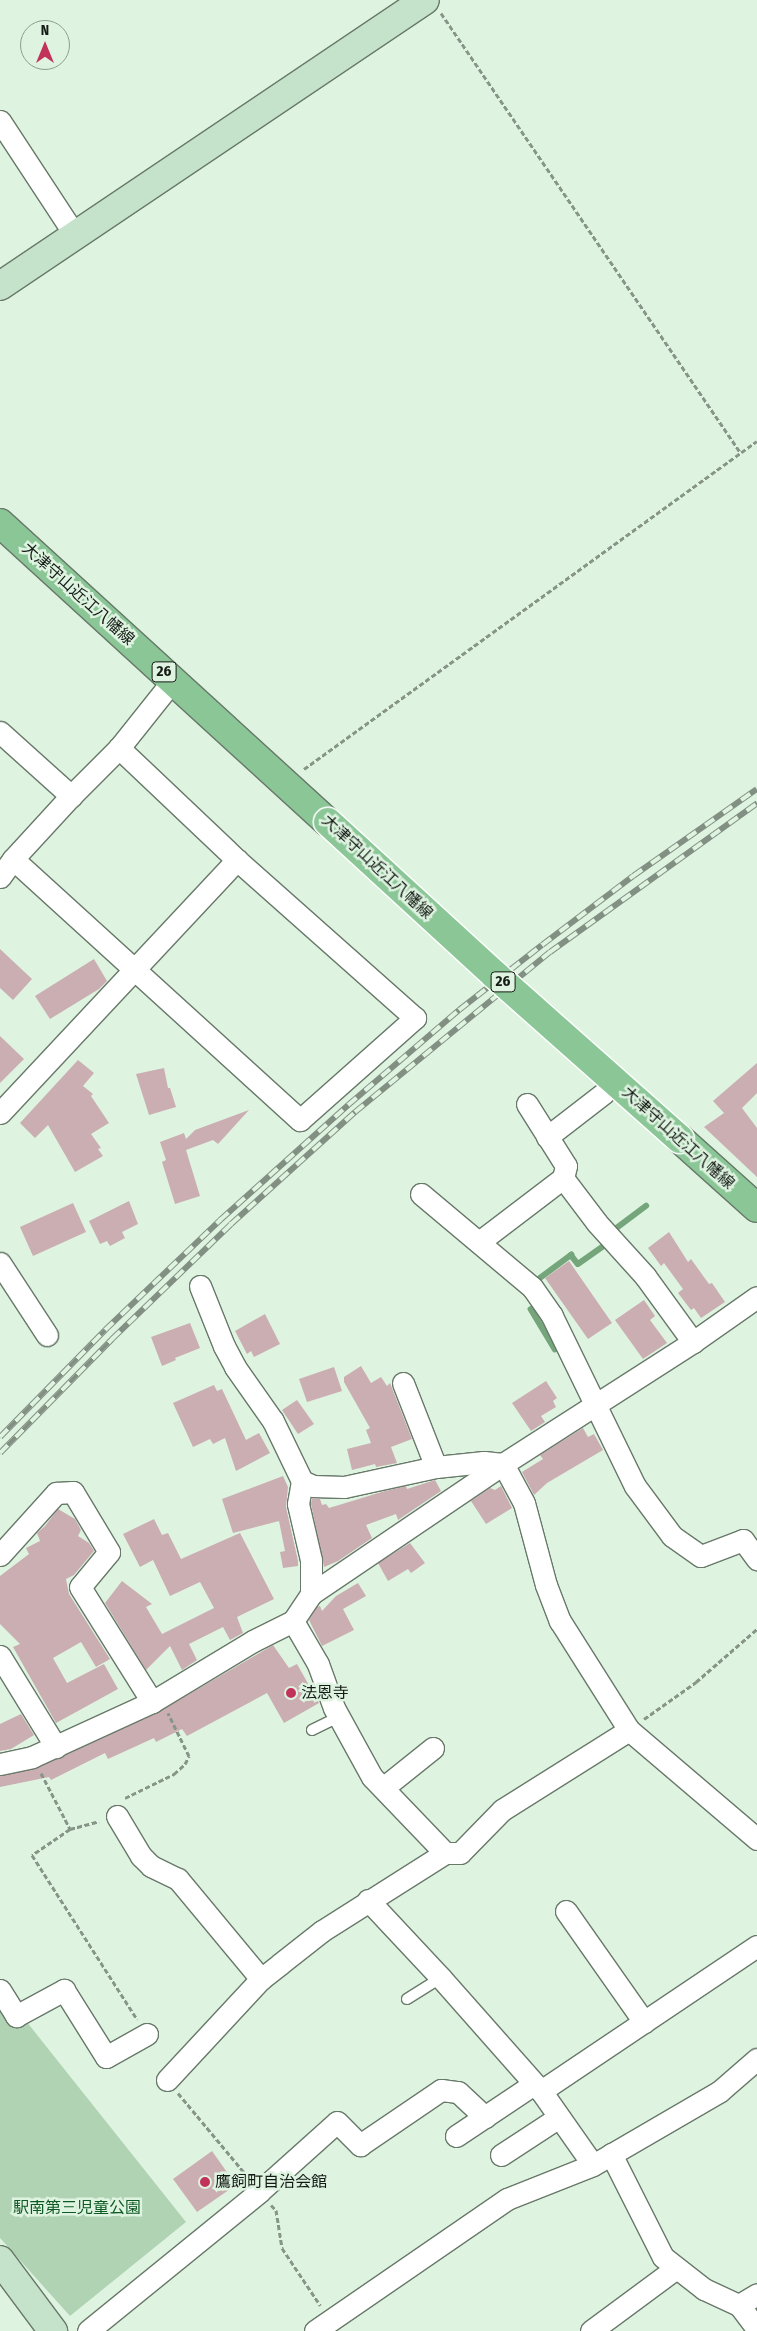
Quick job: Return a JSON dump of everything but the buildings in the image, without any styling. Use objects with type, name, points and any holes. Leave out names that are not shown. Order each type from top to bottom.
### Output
[{"type":"main road","name":"大津守山近江八幡線","points":[[0,523],[495,975],[757,1208]]},
{"type":"street","points":[[0,286],[75,235],[432,4]]},
{"type":"street","points":[[0,121],[75,235]]},
{"type":"street","points":[[0,877],[71,796],[119,748],[174,680]]},
{"type":"street","points":[[0,732],[71,796]]},
{"type":"street","points":[[14,859],[134,971],[300,1120],[415,1018],[237,860],[119,748]]},
{"type":"street","points":[[0,1113],[237,860]]},
{"type":"street","points":[[547,1137],[604,1093]]},
{"type":"street","points":[[479,1242],[563,1178],[566,1166],[527,1104]]},
{"type":"street","points":[[563,1178],[597,1224],[645,1276],[693,1342]]},
{"type":"street","points":[[422,1194],[532,1287],[552,1316],[635,1486],[672,1536],[701,1556],[743,1540],[757,1559]]},
{"type":"street","points":[[0,1263],[47,1335]]},
{"type":"street","points":[[200,1286],[224,1346],[235,1367],[273,1422],[302,1481],[298,1504],[311,1560],[310,1594]]},
{"type":"street","points":[[0,1764],[32,1757],[156,1700],[253,1640],[294,1621],[310,1594],[503,1464],[693,1342],[757,1297]]},
{"type":"street","points":[[403,1383],[436,1467]]},
{"type":"street","points":[[302,1481],[313,1486],[344,1487],[436,1467],[484,1462],[503,1464]]},
{"type":"street","points":[[503,1464],[524,1503],[546,1585],[560,1621],[629,1730],[757,1839]]},
{"type":"street","points":[[0,1555],[56,1493],[73,1492],[109,1552],[80,1587],[156,1700]]},
{"type":"street","points":[[294,1621],[318,1664],[339,1717],[372,1777],[445,1853]]},
{"type":"street","points":[[0,1656],[56,1747]]},
{"type":"street","points":[[166,2080],[261,1979],[322,1931],[368,1900],[445,1853],[460,1853],[502,1810],[629,1730]]},
{"type":"street","points":[[383,1788],[433,1748]]},
{"type":"street","points":[[117,1816],[141,1856],[151,1866],[178,1879],[261,1979]]},
{"type":"street","points":[[368,1900],[441,1978],[538,2087],[593,2166]]},
{"type":"street","points":[[566,1911],[644,2022]]},
{"type":"street","points":[[456,2136],[644,2022],[757,1946]]},
{"type":"street","points":[[0,1990],[16,2016],[64,1990],[106,2057],[147,2034]]},
{"type":"street","points":[[315,2331],[507,2198],[593,2166],[720,2091],[757,2059]]},
{"type":"street","points":[[88,2331],[260,2191],[337,2122],[360,2145],[441,2090],[458,2092],[485,2117]]},
{"type":"street","points":[[501,2155],[559,2117]]},
{"type":"street","points":[[611,2154],[663,2257],[704,2289],[739,2305],[757,2329]]},
{"type":"street","points":[[0,2260],[53,2331]]},
{"type":"street","points":[[591,2331],[676,2268]]},
{"type":"street","points":[[739,2305],[757,2294]]},
{"type":"lane","points":[[312,1730],[339,1717]]},
{"type":"lane","points":[[407,1999],[441,1978]]},
{"type":"path","points":[[432,4],[740,452]]},
{"type":"path","points":[[286,783],[757,441]]},
{"type":"path","points":[[629,1730],[696,1682],[757,1629]]},
{"type":"path","points":[[147,2034],[32,1854],[70,1829],[117,1816],[128,1795],[174,1774],[185,1764],[189,1756],[156,1700]]},
{"type":"path","points":[[32,1757],[70,1829]]},
{"type":"green space","name":"駅南第三児童公園","points":[[0,2006],[15,2029],[26,2021],[186,2222],[70,2316],[0,2238]]},
{"type":"waterway","points":[[614,1230],[646,1206]]},
{"type":"waterway","points":[[536,1281],[571,1255],[578,1264],[604,1246]]},
{"type":"waterway","points":[[531,1309],[555,1349]]},
{"type":"railway","points":[[0,1437],[105,1330],[220,1220],[348,1105],[459,1010],[542,945],[633,876],[757,789]]},
{"type":"railway","points":[[0,1453],[112,1339],[231,1224],[355,1112],[550,952],[757,803]]},
{"type":"place","name":"法恩寺","points":[[291,1693]]},
{"type":"place","name":"鷹飼町自治会館","points":[[205,2182]]}]
